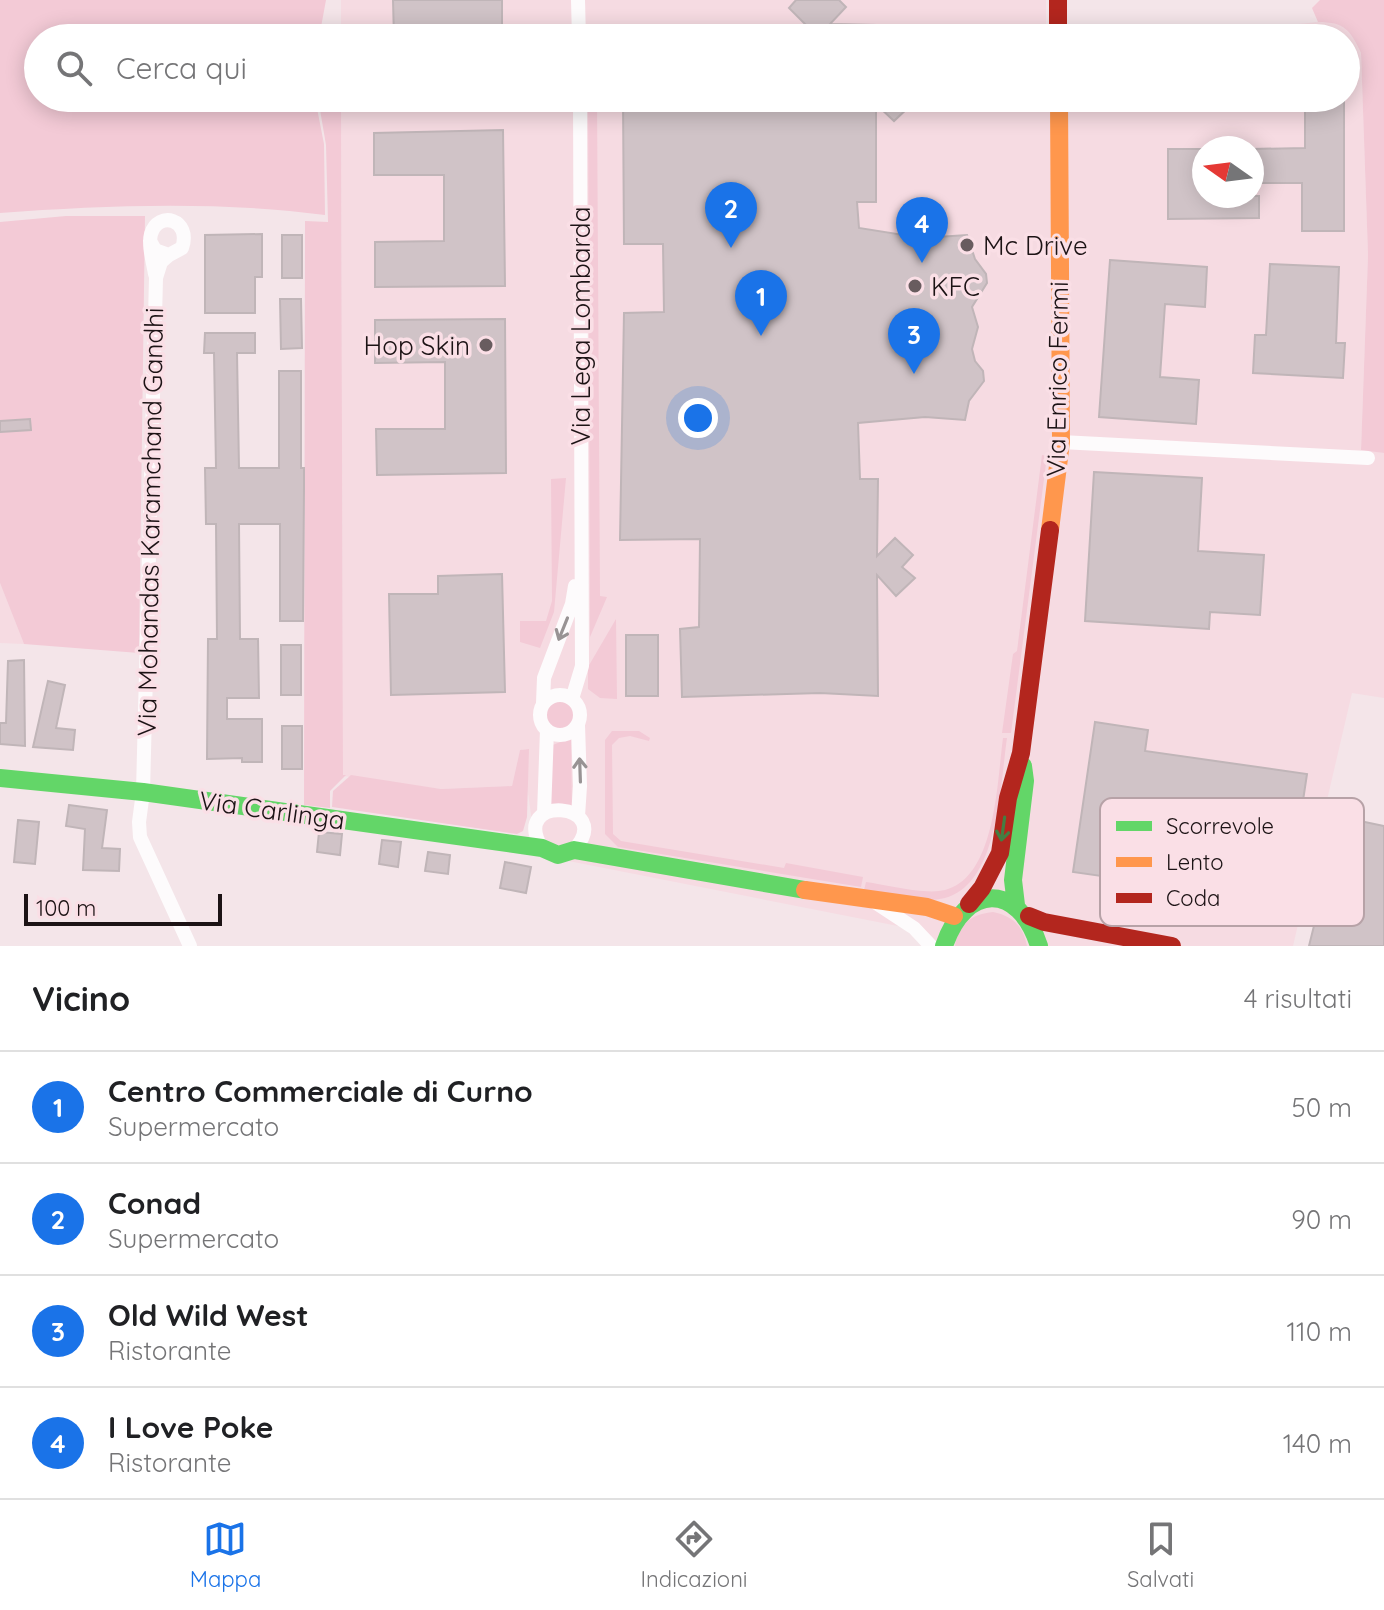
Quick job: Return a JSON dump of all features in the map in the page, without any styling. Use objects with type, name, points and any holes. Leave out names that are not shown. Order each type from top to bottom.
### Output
[{"type":"street","points":[[578,0],[579,24]]},
{"type":"street","points":[[1058,0],[1058,24]]},
{"type":"street","name":"Via Lega Lombarda","points":[[578,816],[580,713],[572,699],[582,666],[580,112]]},
{"type":"street","name":"Via Enrico Fermi","points":[[969,904],[982,888],[1000,853],[1008,798],[1021,753],[1061,442],[1059,112]]},
{"type":"street","name":"Via Mohandas Karamchand Gandhi","points":[[150,241],[151,231],[166,220],[176,222],[183,228],[185,239],[182,248],[161,262],[156,278],[143,792],[139,822],[140,837],[190,946]]},
{"type":"street","points":[[150,241],[155,250],[169,255]]},
{"type":"street","points":[[150,241],[156,278]]},
{"type":"street","points":[[1061,442],[1368,458]]},
{"type":"street","name":"Via Lega Lombarda","points":[[544,814],[547,730],[541,720],[544,678],[572,604],[580,554]]},
{"type":"street","points":[[543,703],[554,695],[567,695],[572,699]]},
{"type":"street","points":[[547,730],[563,735],[578,725]]},
{"type":"street","name":"Via Enrico Fermi","points":[[1021,753],[1025,781],[1013,880],[1023,911]]},
{"type":"street","name":"Via Carlinga","points":[[0,778],[143,792],[542,848],[554,855],[568,854],[574,850],[872,901],[927,907],[954,916]]},
{"type":"street","points":[[542,848],[537,827],[544,814],[565,809],[578,816],[583,830],[580,845],[574,850]]},
{"type":"street","points":[[1015,857],[1030,898],[1042,912],[1070,927]]},
{"type":"street","points":[[944,946],[946,930],[954,916],[969,904],[993,898],[1044,922],[1165,945]]},
{"type":"street","name":"Via Carlinga","points":[[872,901],[914,928],[931,946]]},
{"type":"street","points":[[1023,911],[1037,931],[1039,946]]},
{"type":"street","points":[[1131,946],[1165,945]]},
{"type":"shaded area","points":[[0,0],[326,0],[322,24],[24,24],[24,112],[318,112],[324,144],[325,215],[244,208],[163,206],[0,213]]},
{"type":"shaded area","points":[[341,0],[1046,0],[1046,24],[341,24]]},
{"type":"shaded area","points":[[1320,0],[1384,0],[1384,453],[1361,450],[1368,255],[1360,24],[1318,22],[1312,8]]},
{"type":"shaded area","points":[[1334,22],[1338,24],[1299,24]]},
{"type":"shaded area","points":[[1360,51],[1368,255],[1361,449],[1384,453],[1384,698],[1352,693],[1328,798],[1100,798],[1100,926],[1298,926],[1293,946],[922,946],[903,927],[533,854],[534,836],[527,786],[528,749],[520,750],[512,786],[441,789],[343,776],[341,112],[1360,112]]},
{"type":"shaded area","points":[[320,112],[341,112],[343,775],[346,775],[330,791],[330,808],[304,805],[305,221],[328,222],[326,145]]},
{"type":"shaded area","points":[[588,112],[597,112],[600,596],[607,597],[590,637]]},
{"type":"shaded area","points":[[66,216],[145,216],[139,653],[24,644],[0,583],[0,222]]},
{"type":"shaded area","points":[[1042,455],[1047,456],[1011,733],[1002,733],[1013,654],[1017,651]]},
{"type":"shaded area","points":[[566,478],[554,612],[540,648],[520,642],[520,621],[546,621],[552,601],[551,479]]},
{"type":"shaded area","points":[[0,583],[24,644],[0,643]]},
{"type":"shaded area","points":[[616,619],[617,699],[600,698],[588,689],[588,667]]},
{"type":"shaded area","points":[[560,699],[571,703],[575,714],[571,725],[560,729],[549,725],[545,714],[549,703]]},
{"type":"shaded area","points":[[612,731],[639,731],[650,738],[649,741],[630,736],[619,738],[612,745],[613,834],[621,841],[784,868],[786,863],[863,877],[861,887],[618,847],[605,834],[605,740]]},
{"type":"shaded area","points":[[571,738],[572,812],[551,810],[550,746]]},
{"type":"shaded area","points":[[1003,738],[1007,738],[994,830],[976,874],[963,889],[936,900],[904,898],[864,890],[866,882],[937,891],[962,882],[975,867],[991,825]]},
{"type":"shaded area","points":[[529,749],[527,817],[523,831],[517,834],[332,807],[333,791],[351,775],[441,789],[512,786],[520,750]]},
{"type":"shaded area","points":[[993,912],[1016,923],[1027,946],[955,946],[959,932],[967,922]]},
{"type":"building","points":[[393,0],[502,0],[502,24],[394,24]]},
{"type":"building","points":[[796,0],[839,0],[846,7],[830,24],[805,24],[789,8]]},
{"type":"building","points":[[623,112],[876,112],[876,202],[857,202],[859,228],[922,238],[967,235],[975,259],[986,274],[987,283],[972,307],[978,327],[972,349],[975,361],[983,371],[984,381],[969,401],[965,420],[925,417],[858,423],[860,479],[878,479],[877,556],[895,538],[913,555],[902,567],[915,578],[896,596],[877,575],[878,696],[820,693],[682,697],[680,629],[699,627],[700,539],[620,540],[624,313],[664,312],[663,244],[624,244]]},
{"type":"building","points":[[884,112],[904,112],[894,121]]},
{"type":"building","points":[[1305,112],[1344,112],[1344,231],[1302,231],[1302,183],[1264,183],[1264,149],[1305,148]]},
{"type":"building","points":[[503,130],[505,286],[375,287],[375,242],[444,241],[444,175],[374,175],[374,133]]},
{"type":"building","points":[[1168,149],[1192,149],[1192,208],[1259,208],[1259,218],[1168,219]]},
{"type":"building","points":[[262,234],[262,277],[255,277],[255,313],[205,313],[205,235]]},
{"type":"building","points":[[282,235],[302,235],[302,278],[282,278]]},
{"type":"building","points":[[1110,260],[1207,267],[1205,307],[1165,304],[1160,377],[1199,380],[1196,424],[1099,417]]},
{"type":"building","points":[[1270,264],[1339,267],[1336,343],[1345,343],[1343,378],[1253,373],[1255,335],[1266,335]]},
{"type":"building","points":[[280,299],[301,299],[302,348],[281,349]]},
{"type":"building","points":[[505,319],[506,473],[377,475],[376,429],[445,429],[445,362],[375,363],[375,320]]},
{"type":"building","points":[[205,333],[255,333],[255,353],[237,353],[239,468],[279,468],[279,371],[301,371],[303,621],[280,621],[280,524],[239,524],[240,639],[258,639],[259,698],[227,698],[227,719],[262,719],[262,762],[242,762],[242,758],[207,759],[208,639],[217,639],[216,524],[206,524],[205,468],[216,468],[214,353],[204,353]]},
{"type":"building","points":[[30,419],[31,430],[0,432],[0,421]]},
{"type":"building","points":[[1094,472],[1202,478],[1198,551],[1264,555],[1260,615],[1210,612],[1209,629],[1085,621]]},
{"type":"building","points":[[502,574],[505,692],[391,695],[389,594],[438,594],[438,576]]},
{"type":"building","points":[[626,635],[658,635],[658,696],[626,696]]},
{"type":"building","points":[[281,645],[301,645],[301,695],[281,695]]},
{"type":"building","points":[[24,660],[25,746],[0,744],[0,723],[6,723],[8,661]]},
{"type":"building","points":[[48,681],[65,685],[56,728],[75,730],[73,750],[33,747]]},
{"type":"building","points":[[1095,722],[1148,730],[1145,751],[1307,774],[1303,798],[1100,798],[1100,876],[1073,872]]},
{"type":"building","points":[[282,726],[302,726],[302,769],[282,769]]},
{"type":"building","points":[[69,805],[107,810],[102,848],[120,849],[119,871],[83,870],[85,829],[66,826]]},
{"type":"building","points":[[18,820],[39,822],[35,864],[14,862]]},
{"type":"building","points":[[1364,822],[1384,826],[1384,946],[1309,946],[1314,926],[1364,926]]},
{"type":"building","points":[[319,832],[342,834],[340,855],[317,852]]},
{"type":"building","points":[[382,840],[401,842],[398,867],[379,864]]},
{"type":"building","points":[[428,852],[450,855],[448,874],[425,871]]},
{"type":"building","points":[[505,862],[531,867],[526,893],[500,888]]},
{"type":"traffic: fast","points":[[1016,905],[1013,880],[1025,781],[1023,766]]},
{"type":"traffic: fast","points":[[0,778],[143,792],[542,848],[558,855],[574,850],[805,890]]},
{"type":"traffic: fast","points":[[944,946],[953,925],[965,910],[978,901],[992,898],[1006,901],[1019,910],[1039,946]]},
{"type":"traffic: slow","points":[[1050,530],[1061,442],[1059,112]]},
{"type":"traffic: slow","points":[[805,890],[927,907],[954,916]]},
{"type":"traffic: jam","points":[[1058,0],[1058,24]]},
{"type":"traffic: jam","points":[[969,904],[982,888],[1000,853],[1008,798],[1021,753],[1050,530]]},
{"type":"traffic: jam","points":[[1029,916],[1044,922],[1172,946]]},
{"type":"place","name":"Mc Drive","points":[[967,245]]},
{"type":"place","name":"Conad","points":[[731,248]]},
{"type":"place","name":"I Love Poke","points":[[922,263]]},
{"type":"place","name":"KFC","points":[[915,286]]},
{"type":"place","name":"Centro Commerciale di Curno","points":[[761,336]]},
{"type":"place","name":"Hop Skin","points":[[486,345]]},
{"type":"place","name":"Old Wild West","points":[[914,374]]}]
